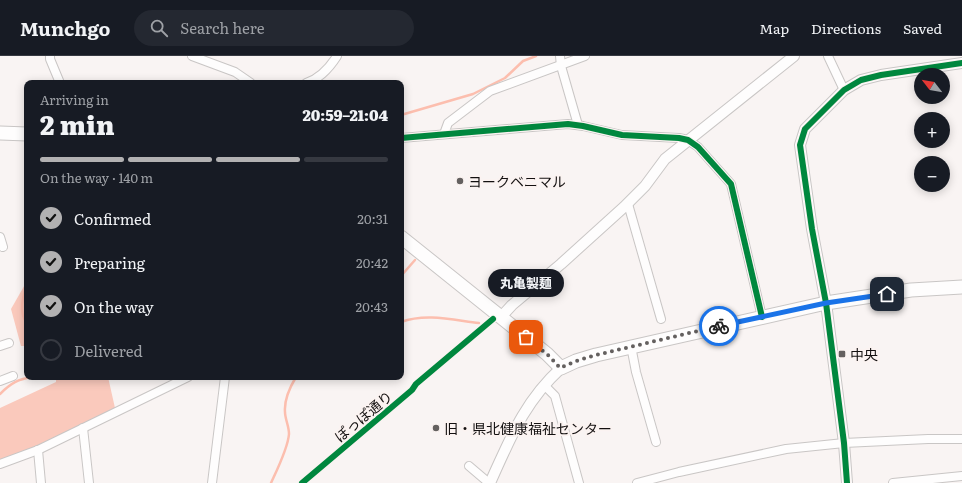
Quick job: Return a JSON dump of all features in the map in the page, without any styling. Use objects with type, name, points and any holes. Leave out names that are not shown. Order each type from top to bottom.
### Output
[{"type":"main road","points":[[0,133],[24,134]]},
{"type":"main road","points":[[404,239],[547,354],[560,368],[576,361],[631,346],[826,303],[911,290],[962,287]]},
{"type":"street","points":[[50,56],[59,80]]},
{"type":"street","points":[[192,56],[235,72],[247,80]]},
{"type":"street","points":[[560,56],[561,66],[578,125]]},
{"type":"street","points":[[444,134],[448,123],[490,91],[585,56]]},
{"type":"street","points":[[501,317],[512,305],[562,264],[628,204],[645,186],[665,159],[794,56]]},
{"type":"street","points":[[828,56],[844,90]]},
{"type":"street","points":[[314,80],[333,58]]},
{"type":"street","points":[[847,483],[844,443],[826,303],[812,229],[800,145],[805,129],[844,90],[861,80],[882,75],[962,63]]},
{"type":"street","points":[[404,138],[568,124],[622,135],[679,138],[688,140],[698,147],[731,184],[762,317]]},
{"type":"street","points":[[628,204],[661,319]]},
{"type":"street","points":[[0,237],[3,247]]},
{"type":"street","points":[[0,346],[9,343]]},
{"type":"street","points":[[631,346],[636,372],[656,442]]},
{"type":"street","points":[[469,466],[490,483],[517,424],[528,405],[560,368]]},
{"type":"street","points":[[0,381],[13,376]]},
{"type":"street","points":[[0,464],[38,450],[182,380]]},
{"type":"street","points":[[212,483],[225,380]]},
{"type":"street","points":[[544,385],[554,396],[579,483]]},
{"type":"street","points":[[83,428],[89,483]]},
{"type":"street","points":[[637,483],[679,472],[786,449],[844,443],[962,439]]},
{"type":"street","points":[[38,450],[41,483]]},
{"type":"street","points":[[893,483],[950,480],[962,476]]},
{"type":"shaded area","points":[[24,286],[24,346],[21,346],[11,309]]},
{"type":"shaded area","points":[[56,380],[109,380],[115,408],[36,447],[0,461],[0,408],[56,382]]},
{"type":"waterway","points":[[404,114],[473,94],[505,78],[523,61],[536,56]]},
{"type":"waterway","points":[[404,273],[415,260]]},
{"type":"waterway","points":[[24,295],[22,309],[24,319]]},
{"type":"waterway","points":[[404,321],[410,319],[430,318],[479,323]]},
{"type":"waterway","points":[[0,394],[15,382],[24,379]]},
{"type":"waterway","points":[[271,483],[287,446],[289,431],[285,415],[285,403],[294,380]]},
{"type":"cycle path","points":[[847,483],[844,443],[826,303],[812,229],[800,145],[805,129],[844,90],[861,80],[881,75],[962,63]]},
{"type":"cycle path","points":[[404,138],[568,124],[622,135],[679,138],[688,140],[698,147],[731,184],[762,317]]},
{"type":"cycle path","name":"ぽっぽ通り","points":[[302,483],[493,319]]},
{"type":"way so far","points":[[526,337],[549,356],[560,368],[596,355],[719,326]]},
{"type":"place","name":"ヨークベニマル","points":[[460,181]]},
{"type":"place","name":"丸亀製麺","points":[[526,337]]},
{"type":"place","name":"中央","points":[[842,354]]},
{"type":"place","name":"旧・県北健康福祉センター","points":[[436,428]]},
{"type":"route","points":[[719,326],[826,303],[887,294]]}]
